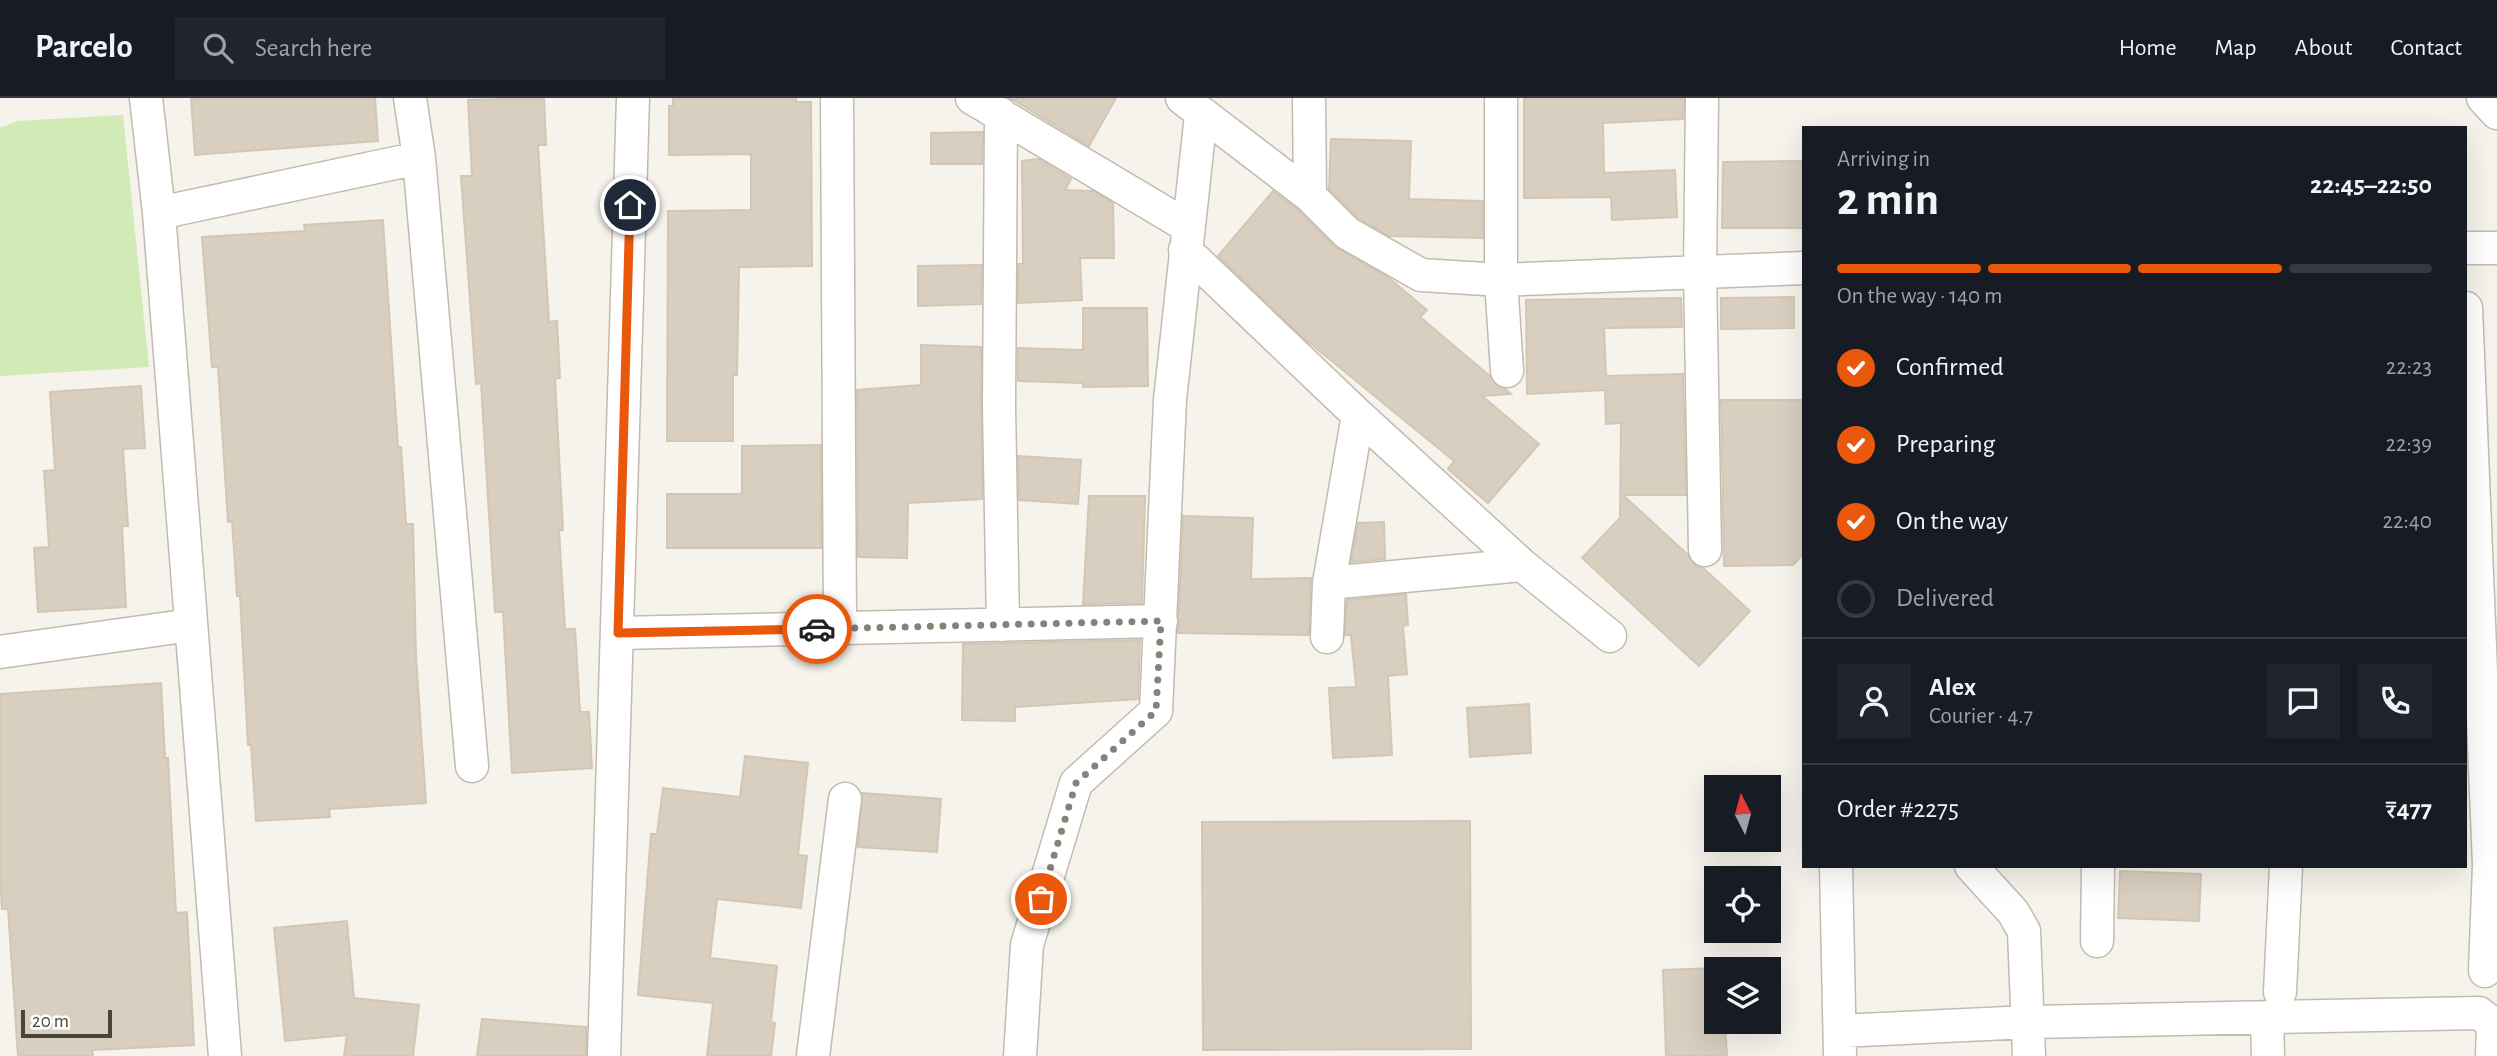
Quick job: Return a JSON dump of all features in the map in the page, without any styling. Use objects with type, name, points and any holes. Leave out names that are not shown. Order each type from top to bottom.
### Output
[{"type":"street","points":[[146,98],[159,213],[225,1056]]},
{"type":"street","points":[[410,98],[419,158],[472,766]]},
{"type":"street","points":[[604,1056],[633,98]]},
{"type":"street","points":[[836,98],[840,628]]},
{"type":"street","points":[[972,98],[1186,238],[1358,415],[1522,565],[1609,636]]},
{"type":"street","points":[[1309,98],[1310,196]]},
{"type":"street","points":[[1501,98],[1501,279],[1507,371]]},
{"type":"street","points":[[1702,98],[1700,271],[1705,550]]},
{"type":"street","points":[[2483,98],[2497,113]]},
{"type":"street","points":[[1191,106],[1310,196],[1347,233],[1421,275],[1501,279],[1802,268]]},
{"type":"street","points":[[1020,1056],[1027,945],[1076,783],[1156,711],[1170,400],[1186,238],[1191,106]]},
{"type":"street","points":[[1000,114],[999,406],[1003,625]]},
{"type":"street","points":[[159,213],[419,158]]},
{"type":"street","points":[[2467,248],[2497,248]]},
{"type":"street","points":[[2467,332],[2489,865],[2486,971]]},
{"type":"street","points":[[1327,637],[1329,583],[1358,415]]},
{"type":"street","points":[[1329,583],[1522,565]]},
{"type":"street","points":[[618,633],[1161,621]]},
{"type":"street","points":[[0,652],[191,625]]},
{"type":"street","points":[[813,1056],[845,799]]},
{"type":"street","points":[[1836,868],[1840,1043],[2028,1022],[2274,1005],[2479,1013],[2493,1024],[2492,1056]]},
{"type":"street","points":[[1972,868],[2013,912],[2024,931],[2029,1056]]},
{"type":"street","points":[[2097,941],[2098,868]]},
{"type":"street","points":[[2268,1056],[2286,868]]},
{"type":"green space","points":[[123,115],[149,367],[0,376],[0,128],[17,121]]},
{"type":"building","points":[[191,98],[375,98],[378,141],[195,155]]},
{"type":"building","points":[[544,98],[546,145],[538,145],[549,322],[557,321],[560,378],[555,379],[565,629],[575,629],[580,712],[589,712],[592,768],[512,773],[503,612],[495,612],[481,383],[476,384],[461,176],[472,176],[468,100]]},
{"type":"building","points":[[673,98],[796,98],[796,102],[811,102],[812,266],[739,267],[737,375],[733,375],[733,441],[667,441],[668,211],[751,210],[751,154],[669,155],[669,106],[673,106]]},
{"type":"building","points":[[1010,98],[1116,98],[1089,146]]},
{"type":"building","points":[[1524,98],[1684,98],[1683,119],[1603,123],[1604,173],[1675,170],[1677,217],[1612,220],[1611,197],[1524,198]]},
{"type":"building","points":[[983,132],[982,164],[931,164],[931,133]]},
{"type":"building","points":[[1331,139],[1411,141],[1409,199],[1483,201],[1483,238],[1389,236],[1358,218],[1329,189]]},
{"type":"building","points":[[1039,159],[1071,179],[1065,190],[1093,191],[1113,203],[1114,258],[1080,258],[1082,300],[1018,303],[1018,264],[1023,264],[1022,161]]},
{"type":"building","points":[[1802,161],[1802,228],[1722,228],[1723,162]]},
{"type":"building","points":[[1273,191],[1298,210],[1334,246],[1389,278],[1427,310],[1420,317],[1511,394],[1482,396],[1539,444],[1488,503],[1448,469],[1454,461],[1300,335],[1218,256]]},
{"type":"building","points":[[383,220],[398,447],[401,447],[406,524],[413,524],[416,658],[426,803],[329,809],[330,817],[256,821],[251,745],[248,745],[240,596],[237,596],[232,521],[228,522],[218,367],[212,367],[202,237],[305,231],[304,225]]},
{"type":"building","points":[[982,265],[981,304],[918,306],[918,266]]},
{"type":"building","points":[[1794,297],[1794,328],[1721,329],[1721,298]]},
{"type":"building","points":[[1681,298],[1682,327],[1604,328],[1606,376],[1683,374],[1686,495],[1623,495],[1687,554],[1696,566],[1703,568],[1750,611],[1699,666],[1582,558],[1620,518],[1621,423],[1606,424],[1605,390],[1527,394],[1526,300]]},
{"type":"building","points":[[1083,308],[1147,308],[1148,386],[1083,387],[1083,383],[1018,381],[1018,348],[1083,350]]},
{"type":"building","points":[[921,345],[981,347],[982,499],[908,503],[907,558],[858,557],[857,390],[921,385]]},
{"type":"building","points":[[141,386],[145,448],[123,449],[128,526],[122,526],[126,607],[38,612],[34,548],[49,547],[44,471],[55,470],[50,392]]},
{"type":"building","points":[[1721,400],[1802,400],[1802,555],[1793,565],[1724,566]]},
{"type":"building","points":[[821,445],[821,548],[667,548],[667,494],[742,494],[742,446]]},
{"type":"building","points":[[1018,456],[1081,460],[1078,504],[1019,500]]},
{"type":"building","points":[[1089,496],[1145,496],[1142,603],[1083,604]]},
{"type":"building","points":[[1183,516],[1253,518],[1251,579],[1311,578],[1309,635],[1178,633]]},
{"type":"building","points":[[1384,522],[1385,559],[1351,562],[1358,523]]},
{"type":"building","points":[[1406,594],[1408,625],[1403,626],[1407,674],[1388,676],[1392,755],[1333,758],[1329,688],[1356,687],[1351,635],[1345,635],[1347,600]]},
{"type":"building","points":[[1140,640],[1138,699],[1015,707],[1015,721],[962,720],[963,644]]},
{"type":"building","points":[[161,683],[165,758],[168,758],[176,913],[187,912],[194,1045],[92,1050],[93,1056],[18,1056],[8,909],[2,909],[0,873],[0,694]]},
{"type":"building","points":[[1529,704],[1531,753],[1470,757],[1467,708]]},
{"type":"building","points":[[745,756],[808,763],[798,855],[807,856],[801,908],[717,899],[710,958],[777,966],[771,1022],[775,1023],[771,1056],[707,1056],[713,1003],[638,995],[651,834],[657,834],[663,788],[740,797]]},
{"type":"building","points":[[862,793],[941,799],[937,852],[858,847]]},
{"type":"building","points":[[1470,821],[1471,1049],[1203,1050],[1202,822]]},
{"type":"building","points":[[2120,871],[2201,874],[2199,921],[2118,918]]},
{"type":"building","points":[[347,921],[354,998],[419,1005],[413,1056],[344,1056],[347,1035],[285,1041],[274,928]]},
{"type":"building","points":[[1704,968],[1704,1034],[1726,1034],[1727,1056],[1666,1056],[1663,970]]},
{"type":"building","points":[[482,1019],[586,1027],[586,1056],[477,1056]]},
{"type":"way so far","points":[[817,629],[1161,621],[1156,711],[1076,783],[1041,899]]},
{"type":"route","points":[[630,205],[618,633],[817,629]]}]
